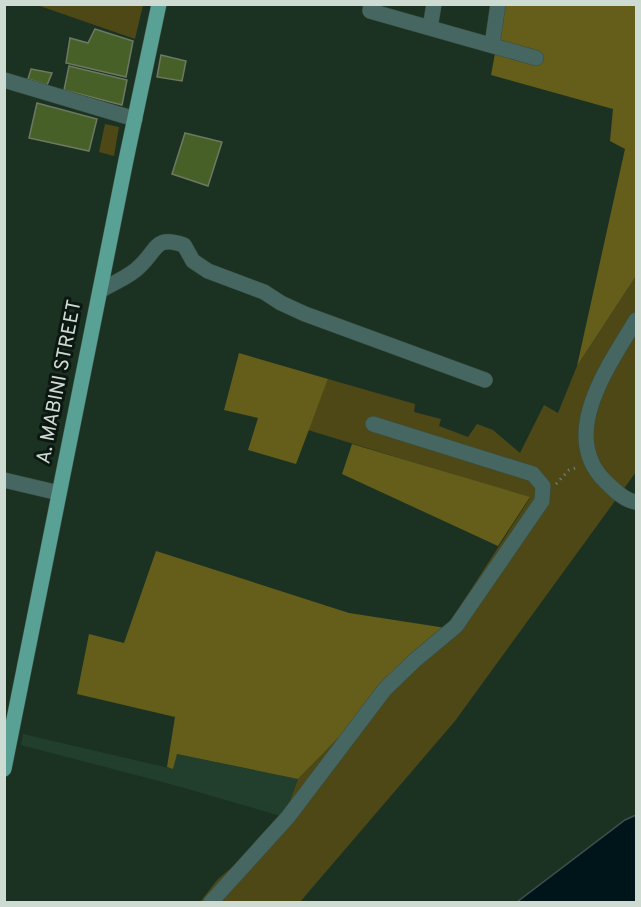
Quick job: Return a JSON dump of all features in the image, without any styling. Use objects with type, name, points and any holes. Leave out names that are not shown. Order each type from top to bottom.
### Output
[{"type":"main road","name":"A. MABINI STREET","points":[[4,769],[159,4]]},
{"type":"street","points":[[371,4],[370,11],[536,58]]},
{"type":"street","points":[[430,28],[434,4]]},
{"type":"street","points":[[492,45],[498,4]]},
{"type":"street","points":[[4,80],[135,119]]},
{"type":"street","points":[[100,291],[139,268],[159,244],[170,240],[184,245],[194,261],[208,271],[264,292],[305,314],[485,380]]},
{"type":"street","points":[[636,320],[598,384],[592,401],[587,435],[591,465],[613,489],[631,502],[636,502]]},
{"type":"street","points":[[211,903],[288,817],[385,689],[456,626],[542,501],[543,486],[533,474],[373,424]]},
{"type":"street","points":[[4,480],[59,493]]},
{"type":"path","points":[[543,494],[556,485],[569,470],[591,465]]},
{"type":"shaded area","points":[[37,5],[143,5],[135,39]]},
{"type":"shaded area","points":[[504,5],[636,5],[636,276],[577,366],[625,149],[610,141],[613,109],[491,75]]},
{"type":"shaded area","points":[[105,124],[119,127],[114,156],[99,152]]},
{"type":"shaded area","points":[[636,276],[636,472],[455,721],[300,902],[200,902],[218,879],[260,844],[284,817],[298,779],[446,628],[530,498],[308,430],[328,379],[415,404],[414,412],[441,419],[439,426],[468,437],[477,424],[493,430],[520,453],[544,405],[558,413],[577,366]]},
{"type":"shaded area","points":[[239,353],[328,379],[296,464],[248,450],[258,418],[224,410]]},
{"type":"shaded area","points":[[352,444],[530,497],[498,546],[342,474]]},
{"type":"shaded area","points":[[156,551],[349,613],[446,628],[298,779],[177,754],[173,769],[167,767],[175,717],[77,694],[89,634],[124,643]]},
{"type":"shaded area","points":[[23,734],[173,769],[176,754],[298,779],[284,817],[174,785],[21,745]]},
{"type":"shaded area","points":[[636,815],[636,902],[517,902],[625,820]]},
{"type":"building","points":[[95,29],[133,41],[126,77],[66,63],[70,38],[88,43]]},
{"type":"building","points":[[161,55],[186,61],[182,81],[157,77]]},
{"type":"building","points":[[69,66],[127,80],[122,105],[64,90]]},
{"type":"building","points":[[31,69],[52,73],[47,85],[28,79]]},
{"type":"building","points":[[37,103],[97,119],[89,151],[29,138]]},
{"type":"building","points":[[185,133],[222,142],[208,186],[172,174]]}]
